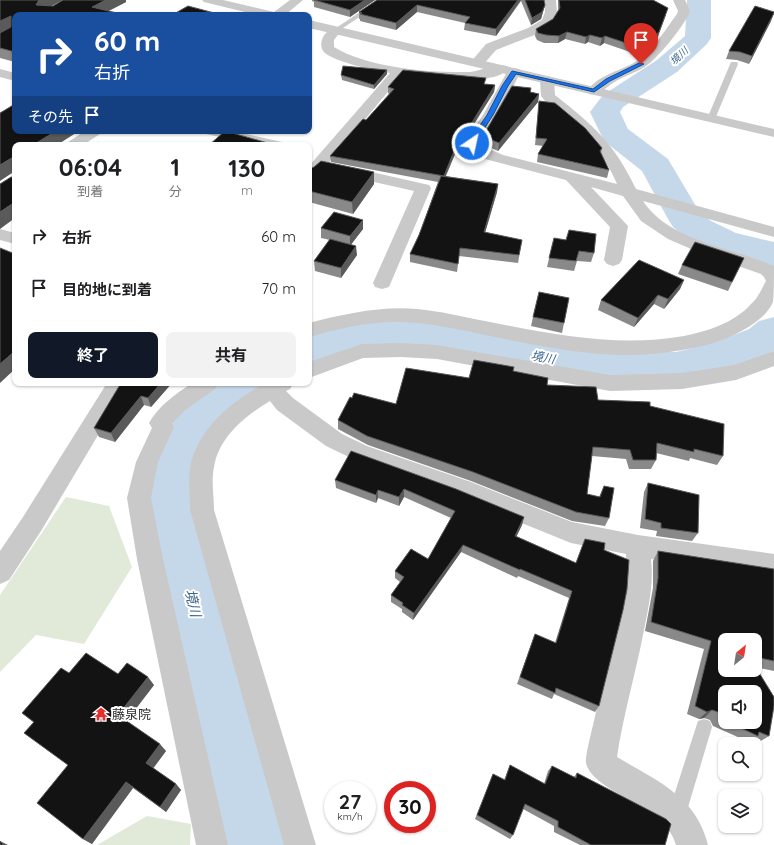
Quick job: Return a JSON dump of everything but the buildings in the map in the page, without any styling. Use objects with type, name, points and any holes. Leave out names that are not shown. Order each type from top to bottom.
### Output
[{"type":"street","points":[[208,0],[259,12]]},
{"type":"street","points":[[281,12],[297,0]]},
{"type":"street","points":[[477,64],[491,47],[528,33],[541,26],[550,15],[550,0]]},
{"type":"street","points":[[597,91],[608,80],[641,64],[658,48],[683,14],[684,11],[679,0]]},
{"type":"street","points":[[312,25],[774,133]]},
{"type":"street","points":[[335,31],[328,39],[328,49],[337,56],[360,63],[398,71],[463,77],[508,71]]},
{"type":"street","points":[[318,166],[398,71]]},
{"type":"street","points":[[508,71],[505,86],[490,115],[472,143],[472,147],[481,153],[572,176],[774,232]]},
{"type":"street","points":[[0,73],[12,76]]},
{"type":"street","points":[[312,329],[348,319],[398,315],[441,320],[596,348],[641,350],[678,345],[712,337],[735,326],[752,314],[764,302],[774,281],[772,275],[767,270],[696,246],[669,233],[647,217],[636,204],[613,160],[598,138],[548,96],[547,80]]},
{"type":"street","points":[[78,142],[90,134]]},
{"type":"street","points":[[225,134],[263,142]]},
{"type":"street","points":[[312,157],[318,166],[423,188],[382,283]]},
{"type":"street","points":[[572,176],[619,226],[613,260]]},
{"type":"street","points":[[0,234],[12,237]]},
{"type":"street","points":[[312,369],[362,351],[401,350],[437,352],[610,383],[682,381],[736,372],[774,358]]},
{"type":"street","points":[[0,572],[32,524],[116,386]]},
{"type":"street","points":[[204,386],[176,405],[160,422],[163,427],[147,462],[139,498],[150,559],[212,845]]},
{"type":"street","points":[[300,845],[202,510],[202,466],[213,438],[233,416],[263,394],[277,386],[285,404],[334,440],[359,452],[463,489],[571,532],[638,546],[774,566]]},
{"type":"street","points":[[638,546],[639,575],[636,601],[626,653],[601,762],[606,768],[659,801],[677,815],[687,827],[692,845]]},
{"type":"lane","points":[[335,31],[382,0]]},
{"type":"lane","points":[[711,119],[734,64]]},
{"type":"lane","points":[[677,815],[704,727]]},
{"type":"green space","points":[[66,497],[109,506],[132,567],[84,644],[36,635],[0,672],[0,595]]},
{"type":"green space","points":[[147,816],[191,824],[190,845],[97,845]]},
{"type":"waterway","name":"境川","points":[[699,0],[698,38],[667,66],[613,101],[605,112],[615,134],[656,166],[686,219],[698,229],[724,241],[764,251],[774,256]]},
{"type":"waterway","name":"境川","points":[[312,349],[339,338],[381,331],[416,332],[554,359],[617,368],[676,368],[727,354],[764,339],[774,331]]},
{"type":"waterway","name":"境川","points":[[236,386],[227,391],[204,413],[176,457],[168,488],[191,598],[252,845]]},
{"type":"place","name":"藤泉院","points":[[101,714]]},
{"type":"route","points":[[472,143],[490,115],[514,72],[594,91],[608,80],[641,64]]}]
